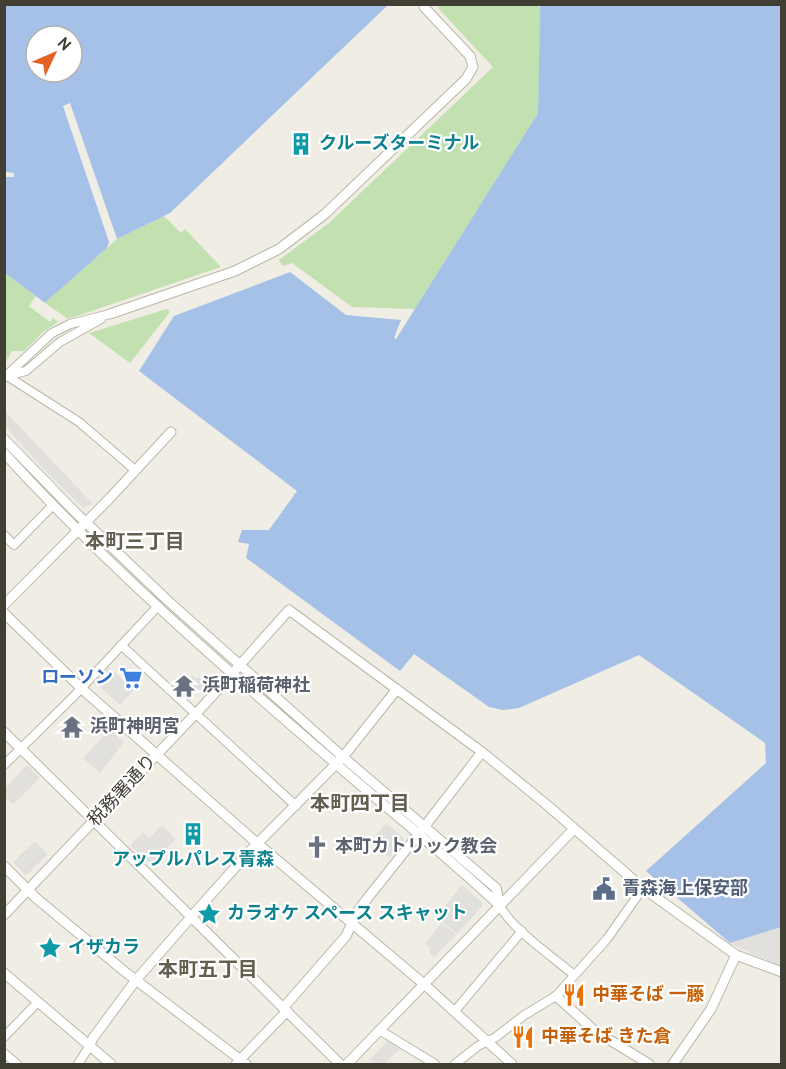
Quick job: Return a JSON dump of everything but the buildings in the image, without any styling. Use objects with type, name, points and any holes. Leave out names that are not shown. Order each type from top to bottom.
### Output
[{"type":"street","points":[[6,375],[52,333],[70,324],[110,314],[229,274],[279,249],[325,214],[466,79],[473,67],[470,56],[423,7]]},
{"type":"street","points":[[6,375],[26,371],[71,335],[110,314]]},
{"type":"street","points":[[6,375],[79,422],[135,470]]},
{"type":"street","points":[[4,605],[171,432]]},
{"type":"street","points":[[4,439],[158,606],[236,670]]},
{"type":"street","points":[[4,453],[53,505],[82,526],[236,670],[500,906],[522,931],[574,975]]},
{"type":"street","points":[[4,535],[14,545],[53,505]]},
{"type":"street","points":[[4,765],[158,606]]},
{"type":"street","name":"税務署通り","points":[[4,915],[158,755],[236,670],[286,611],[292,610],[397,689]]},
{"type":"street","points":[[4,613],[81,688],[258,844],[353,922],[512,1065]]},
{"type":"street","points":[[122,645],[296,806]]},
{"type":"street","points":[[78,1065],[94,1036],[136,980],[258,844],[339,761],[397,689],[482,752],[643,888],[736,955],[782,972]]},
{"type":"street","points":[[4,732],[340,1065]]},
{"type":"street","points":[[4,866],[29,890],[136,980],[241,1063],[346,936],[366,900],[482,752]]},
{"type":"street","points":[[339,761],[425,826],[496,888],[500,906]]},
{"type":"street","points":[[347,1065],[574,829]]},
{"type":"street","points":[[455,1065],[478,1046],[556,996],[607,939],[643,888]]},
{"type":"street","points":[[454,1011],[522,931]]},
{"type":"street","points":[[673,1065],[711,1009],[736,955]]},
{"type":"street","points":[[4,973],[111,1065]]},
{"type":"street","points":[[556,996],[594,1030],[649,1065]]},
{"type":"street","points":[[4,1037],[37,1003]]},
{"type":"street","points":[[381,1030],[435,1065]]},
{"type":"street","points":[[4,1053],[17,1065]]},
{"type":"green space","points":[[536,4],[540,8],[538,113],[415,309],[352,307],[292,263],[283,266],[279,260],[329,223],[493,67],[438,8],[440,5]]},
{"type":"green space","points":[[164,216],[181,233],[185,229],[221,267],[68,319],[45,303],[117,239]]},
{"type":"green space","points":[[5,273],[36,296],[29,306],[50,322],[53,318],[58,322],[43,332],[24,351],[12,351],[5,363]]},
{"type":"green space","points":[[167,309],[170,312],[130,363],[89,333]]},
{"type":"shaded area","points":[[4,411],[93,504],[83,508],[45,471],[5,426]]},
{"type":"shaded area","points":[[109,667],[134,690],[120,705],[95,680]]},
{"type":"shaded area","points":[[192,675],[197,679],[199,677],[207,684],[198,694],[186,682]]},
{"type":"shaded area","points":[[110,729],[124,742],[100,773],[83,758]]},
{"type":"shaded area","points":[[27,765],[40,778],[13,805],[5,797],[5,788]]},
{"type":"shaded area","points":[[386,823],[403,837],[404,841],[390,858],[376,847],[381,841],[375,836]]},
{"type":"shaded area","points":[[162,825],[176,839],[150,864],[130,845],[143,832],[149,838]]},
{"type":"shaded area","points":[[35,841],[48,854],[25,875],[13,862]]},
{"type":"shaded area","points":[[462,885],[482,902],[482,907],[457,934],[436,917]]},
{"type":"shaded area","points":[[442,923],[456,935],[434,957],[429,952],[431,949],[425,943]]},
{"type":"shaded area","points":[[781,927],[781,966],[730,943]]},
{"type":"shaded area","points":[[389,1040],[401,1048],[384,1064],[375,1064],[370,1059]]},
{"type":"water","points":[[5,5],[388,5],[170,213],[117,239],[45,303],[5,273],[5,177],[14,177],[14,173],[5,172]]},
{"type":"water","points":[[540,5],[781,5],[781,927],[730,943],[646,871],[766,763],[765,743],[639,655],[519,708],[503,710],[489,707],[414,654],[400,671],[246,558],[249,544],[238,542],[242,530],[269,530],[297,491],[139,371],[174,316],[290,272],[346,315],[401,320],[394,338],[396,339],[538,113]]},
{"type":"pier","points":[[70,103],[117,239],[107,248],[109,242],[63,106]]},
{"type":"place","name":"クルーズターミナル","points":[[301,144]]},
{"type":"place","name":"ローソン","points":[[131,678]]},
{"type":"place","name":"浜町稲荷神社","points":[[184,686]]},
{"type":"place","name":"浜町神明宮","points":[[72,727]]},
{"type":"place","name":"アップルパレス青森","points":[[193,834]]},
{"type":"place","name":"本町カトリック教会","points":[[317,847]]},
{"type":"place","name":"青森海上保安部","points":[[604,889]]},
{"type":"place","name":"カラオケ スペース スキャット","points":[[209,914]]},
{"type":"place","name":"イザカラ","points":[[50,948]]},
{"type":"place","name":"中華そば 一藤","points":[[574,995]]},
{"type":"place","name":"中華そば きた倉","points":[[523,1037]]},
{"type":"district","name":"本町三丁目","points":[[135,543]]},
{"type":"district","name":"本町四丁目","points":[[360,805]]},
{"type":"district","name":"本町五丁目","points":[[208,971]]}]
